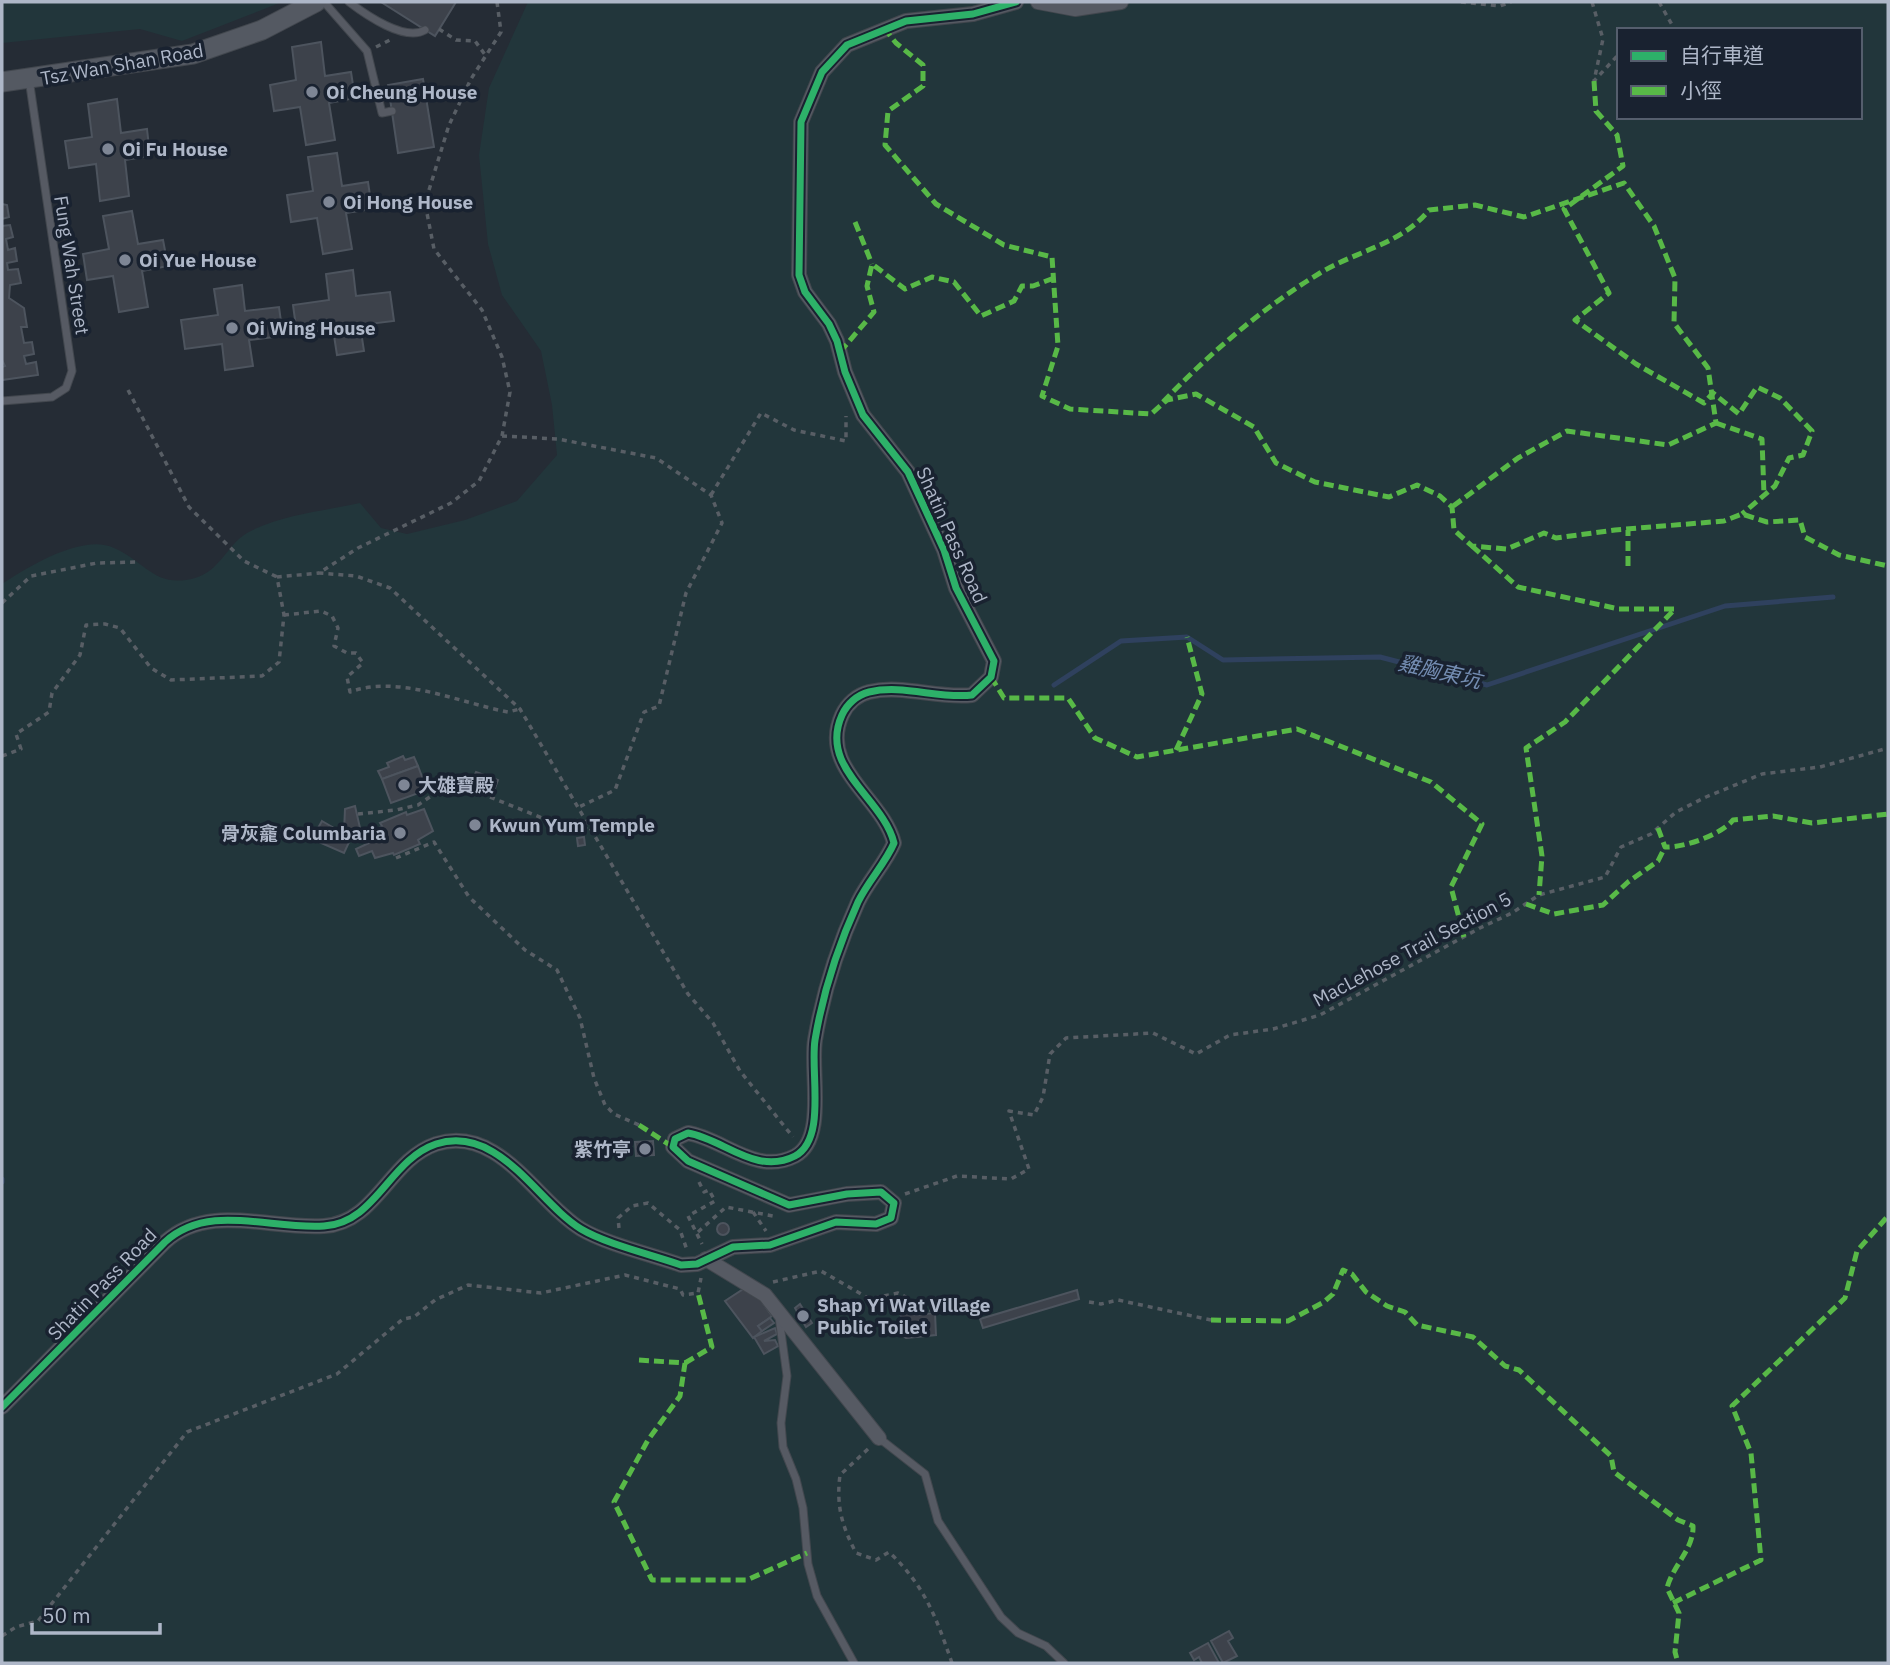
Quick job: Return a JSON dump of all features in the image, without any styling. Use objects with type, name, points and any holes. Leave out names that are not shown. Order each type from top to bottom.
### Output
[{"type":"main road","name":"Tsz Wan Shan Road","points":[[2,82],[193,54],[262,30],[316,2]]},
{"type":"street","name":"Shatin Pass Road","points":[[803,1150],[812,1136],[815,1043],[827,979],[858,903],[877,870],[888,858],[894,843],[885,821],[856,788],[843,763],[836,728],[846,707],[868,692],[897,690],[972,695],[991,677],[994,661],[956,587],[944,550],[908,472],[863,415],[829,324],[805,292],[799,275],[798,252],[802,122],[822,72],[847,45],[906,22],[973,14],[1016,2]]},
{"type":"street","points":[[1038,2],[1074,9],[1121,2]]},
{"type":"street","points":[[803,1150],[787,1159],[763,1160],[732,1152],[688,1133],[675,1139],[673,1147],[688,1160],[789,1205],[847,1194],[881,1192],[890,1197]]},
{"type":"street","name":"Shatin Pass Road","points":[[2,1407],[181,1229],[211,1220],[307,1227],[344,1223],[367,1207],[403,1165],[437,1144],[460,1141],[479,1144],[516,1169],[581,1228],[681,1265],[697,1264],[733,1247],[770,1245],[791,1240],[819,1226],[836,1222],[885,1222],[894,1213],[894,1203],[890,1197]]},
{"type":"street","points":[[706,1259],[720,1270],[754,1286],[779,1313],[879,1438]]},
{"type":"lane","points":[[324,2],[367,51],[382,113],[392,111]]},
{"type":"lane","points":[[349,2],[404,32],[419,33],[425,30]]},
{"type":"lane","name":"Fung Wah Street","points":[[2,401],[52,397],[66,388],[72,370],[29,79]]},
{"type":"lane","points":[[779,1313],[787,1376],[781,1423],[783,1447],[796,1479],[803,1508],[808,1564],[817,1596],[854,1663]]},
{"type":"lane","points":[[879,1438],[925,1474],[938,1521],[1001,1617],[1017,1633],[1046,1646],[1064,1663]]},
{"type":"path","points":[[319,573],[358,548],[451,503],[479,481],[502,436],[510,392],[502,357],[482,310],[435,249],[425,203],[449,125],[501,32],[497,2]]},
{"type":"path","points":[[1461,2],[1500,6],[1511,2]]},
{"type":"path","points":[[1592,2],[1603,39],[1594,81],[1617,56]]},
{"type":"path","points":[[1659,2],[1674,28]]},
{"type":"path","points":[[439,29],[456,40],[475,41],[486,55]]},
{"type":"path","points":[[373,48],[393,38]]},
{"type":"path","points":[[128,390],[189,507],[244,561],[277,578],[319,573],[356,576],[390,588],[520,709],[688,993],[713,1024],[740,1071],[803,1150]]},
{"type":"path","points":[[711,495],[761,412],[794,430],[846,441],[846,404]]},
{"type":"path","points":[[502,436],[558,439],[656,458],[711,495],[722,523],[685,593],[659,706],[644,712],[615,790],[579,807]]},
{"type":"path","points":[[2,603],[31,576],[97,564],[138,562]]},
{"type":"path","points":[[2,756],[22,749],[16,734],[49,712],[52,693],[80,655],[86,625],[105,624],[120,628],[151,668],[171,680],[262,676],[279,662],[284,615],[277,578]]},
{"type":"path","points":[[284,615],[321,611],[332,616],[338,628],[334,646],[347,653],[356,653],[363,663],[345,681],[351,692],[383,686],[460,698],[469,705],[508,712],[520,709]]},
{"type":"path","points":[[358,814],[418,805],[443,788],[465,787],[577,832],[590,825]]},
{"type":"path","points":[[396,858],[434,842],[469,897],[525,950],[557,970],[580,1018],[594,1078],[605,1105],[614,1114],[639,1125]]},
{"type":"path","points":[[688,1160],[704,1192],[709,1190],[715,1201],[688,1216],[702,1244]]},
{"type":"path","points":[[618,1228],[618,1218],[632,1206],[648,1203],[680,1230],[687,1250]]},
{"type":"path","points":[[698,1232],[726,1207],[783,1218]]},
{"type":"path","points":[[754,1286],[821,1271],[870,1298],[898,1293],[930,1310],[978,1307]]},
{"type":"path","points":[[2,1636],[16,1627],[38,1621],[187,1432],[337,1374],[402,1319],[414,1317],[435,1300],[468,1286],[541,1293],[625,1275],[680,1289],[683,1295],[698,1293]]},
{"type":"path","points":[[1089,1302],[1101,1304],[1118,1300],[1211,1320]]},
{"type":"path","points":[[879,1438],[840,1475],[838,1494],[841,1524],[856,1553],[876,1560],[889,1552],[912,1574],[941,1627],[952,1663]]},
{"type":"green space","points":[[2,2],[282,2],[182,41],[140,29],[2,43]]},
{"type":"green space","points":[[528,2],[1888,2],[1888,1663],[2,1663],[2,584],[56,554],[87,545],[114,548],[160,577],[181,580],[204,575],[247,533],[287,518],[360,503],[381,528],[407,534],[465,520],[517,501],[557,455],[552,405],[541,351],[502,295],[488,244],[479,155],[489,88]]},
{"type":"building","points":[[381,2],[456,2],[435,36]]},
{"type":"building","name":"Oi Cheung House","points":[[321,42],[325,76],[351,72],[355,98],[329,103],[335,140],[306,145],[300,107],[274,111],[270,85],[296,80],[292,47]]},
{"type":"building","points":[[423,79],[434,147],[398,153],[388,85]]},
{"type":"building","name":"Oi Fu House","points":[[117,99],[121,133],[147,129],[150,156],[125,160],[129,196],[100,201],[96,164],[69,168],[65,141],[92,137],[88,104]]},
{"type":"building","name":"Oi Hong House","points":[[337,153],[342,186],[368,182],[372,209],[346,213],[352,249],[323,254],[317,218],[291,222],[287,195],[313,191],[308,157]]},
{"type":"building","points":[[2,204],[7,205],[9,217],[2,219]]},
{"type":"building","name":"Oi Yue House","points":[[132,211],[138,244],[163,240],[168,266],[142,271],[148,307],[119,312],[113,276],[87,280],[83,254],[109,249],[103,216]]},
{"type":"building","points":[[10,225],[13,237],[6,239],[8,250],[15,248],[17,261],[7,263],[8,270],[18,269],[21,283],[10,285],[9,298],[24,308],[27,327],[21,327],[24,343],[32,342],[34,354],[24,356],[26,364],[36,362],[38,375],[2,380],[2,367],[5,366],[2,360],[2,226]]},
{"type":"building","points":[[353,270],[356,296],[390,292],[394,321],[360,325],[364,351],[337,355],[333,329],[297,334],[293,305],[329,300],[326,274]]},
{"type":"building","name":"Oi Wing House","points":[[242,285],[245,311],[279,307],[283,336],[249,340],[253,366],[225,370],[222,344],[185,349],[181,320],[218,315],[214,289]]},
{"type":"building","points":[[403,756],[405,760],[414,757],[418,766],[382,779],[378,771],[389,767],[387,763]]},
{"type":"building","name":"大雄寶殿","points":[[418,766],[427,790],[391,803],[382,779]]},
{"type":"building","points":[[476,772],[498,780],[495,788],[473,779]]},
{"type":"building","points":[[355,806],[360,828],[344,832],[345,809]]},
{"type":"building","name":"骨灰龕 Columbaria","points":[[424,809],[433,831],[418,840],[420,844],[394,855],[393,853],[375,858],[372,851],[359,856],[356,849],[369,843],[365,836],[382,826],[380,823],[406,812],[407,815]]},
{"type":"building","points":[[322,821],[351,838],[344,853],[312,839]]},
{"type":"building","points":[[584,837],[585,845],[578,846],[577,838]]},
{"type":"building","name":"紫竹亭","points":[[653,1141],[654,1155],[636,1156],[635,1142]]},
{"type":"building","points":[[723,1223],[729,1229],[723,1235],[717,1229]]},
{"type":"building","points":[[745,1288],[756,1293],[772,1316],[758,1326],[762,1331],[753,1338],[725,1301]]},
{"type":"building","points":[[1077,1290],[1079,1299],[983,1328],[980,1319]]},
{"type":"building","name":"Shap Yi Wat Village Public Toilet","points":[[800,1304],[812,1323],[806,1327],[795,1308]]},
{"type":"building","points":[[912,1309],[915,1315],[935,1313],[936,1335],[906,1338],[900,1334],[899,1323],[903,1321],[900,1314]]},
{"type":"building","points":[[770,1318],[774,1323],[762,1331],[758,1326]]},
{"type":"building","points":[[775,1328],[777,1334],[764,1341],[775,1340],[778,1346],[764,1354],[754,1337]]},
{"type":"building","points":[[1229,1631],[1233,1638],[1228,1641],[1237,1656],[1223,1663],[1211,1641]]},
{"type":"building","points":[[1208,1643],[1219,1663],[1202,1663],[1199,1657],[1194,1660],[1190,1653]]},
{"type":"waterway","name":"雞胸東坑","points":[[1054,685],[1121,641],[1187,637],[1223,660],[1380,657],[1487,685],[1725,606],[1833,597]]},
{"type":"marked path","points":[[884,28],[896,43],[923,65],[923,86],[888,111],[885,145],[936,204],[1004,245],[1052,257],[1058,346],[1042,396],[1070,409],[1151,414],[1167,400],[1196,394],[1254,427],[1276,463],[1315,482],[1389,497],[1417,485],[1440,496],[1452,507],[1454,530],[1472,546],[1507,549],[1544,533],[1556,538],[1724,521],[1742,514],[1767,522],[1800,520],[1805,537],[1839,555],[1888,566]]},
{"type":"marked path","points":[[1594,81],[1596,111],[1617,135],[1623,166],[1564,209],[1609,293],[1575,320],[1636,364],[1704,403],[1713,393],[1739,414],[1757,387],[1780,398],[1812,431],[1803,455],[1789,458],[1775,486],[1742,514]]},
{"type":"marked path","points":[[1163,402],[1218,349],[1277,301],[1334,265],[1406,231],[1429,210],[1475,205],[1524,217],[1624,183],[1654,226],[1675,278],[1674,323],[1708,368],[1716,423],[1668,445],[1567,431],[1518,458],[1452,507]]},
{"type":"marked path","points":[[855,222],[872,264]]},
{"type":"marked path","points":[[840,352],[874,312],[867,286],[872,264],[905,289],[932,277],[954,282],[981,316],[1014,301],[1022,286],[1033,286],[1054,278]]},
{"type":"marked path","points":[[1716,423],[1762,439],[1764,495]]},
{"type":"marked path","points":[[1628,530],[1628,566]]},
{"type":"marked path","points":[[1472,546],[1518,587],[1619,609],[1675,609],[1565,722],[1526,748],[1542,856],[1539,895]]},
{"type":"marked path","points":[[1176,750],[1202,694],[1187,637]]},
{"type":"marked path","points":[[991,677],[1004,698],[1068,698],[1095,738],[1137,757],[1297,729],[1431,782],[1482,824],[1451,887],[1464,937]]},
{"type":"marked path","points":[[1658,828],[1665,847],[1673,847],[1712,835],[1733,820],[1773,816],[1812,823],[1888,814]]},
{"type":"marked path","points":[[1526,904],[1554,914],[1603,905],[1628,882],[1658,861],[1665,847]]},
{"type":"marked path","points":[[639,1125],[676,1149]]},
{"type":"marked path","points":[[1673,1603],[1761,1560],[1751,1453],[1732,1406],[1845,1298],[1857,1251],[1888,1216]]},
{"type":"marked path","points":[[1211,1320],[1288,1321],[1324,1302],[1333,1294],[1343,1270],[1352,1274],[1366,1292],[1387,1306],[1405,1312],[1417,1325],[1473,1337],[1505,1366],[1519,1370],[1611,1456],[1614,1472],[1678,1520],[1693,1526],[1687,1550],[1667,1588],[1679,1613],[1675,1652],[1678,1663]]},
{"type":"marked path","points":[[685,1363],[712,1347],[698,1293]]},
{"type":"marked path","points":[[639,1360],[685,1363],[680,1396],[648,1440],[614,1502],[652,1580],[747,1580],[807,1553]]},
{"type":"cycle path","points":[[2,1407],[165,1242],[182,1230],[221,1220],[304,1226],[342,1222],[370,1203],[406,1163],[436,1144],[459,1141],[479,1145],[516,1169],[581,1229],[616,1244],[681,1265],[697,1264],[733,1247],[770,1245],[836,1222],[876,1224],[891,1218],[894,1203],[881,1192],[847,1194],[789,1205],[688,1161],[673,1147],[675,1139],[688,1133],[767,1162],[795,1156],[805,1147],[814,1120],[815,1040],[827,987],[858,902],[894,843],[888,827],[845,767],[838,751],[837,734],[842,715],[857,698],[869,692],[908,690],[972,695],[991,677],[994,661],[956,588],[944,550],[908,472],[863,415],[829,324],[805,292],[799,275],[801,122],[822,72],[847,45],[906,21],[973,14],[1016,2]]},
{"type":"place","name":"Oi Cheung House","points":[[312,92]]},
{"type":"place","name":"Oi Fu House","points":[[108,149]]},
{"type":"place","name":"Oi Hong House","points":[[329,202]]},
{"type":"place","name":"Oi Yue House","points":[[125,260]]},
{"type":"place","name":"Oi Wing House","points":[[232,328]]},
{"type":"place","name":"大雄寶殿","points":[[404,785]]},
{"type":"place","name":"Kwun Yum Temple","points":[[475,825]]},
{"type":"place","name":"骨灰龕 Columbaria","points":[[400,833]]},
{"type":"place","name":"紫竹亭","points":[[645,1149]]},
{"type":"place","name":"Shap Yi Wat Village Public Toilet","points":[[803,1316]]}]
